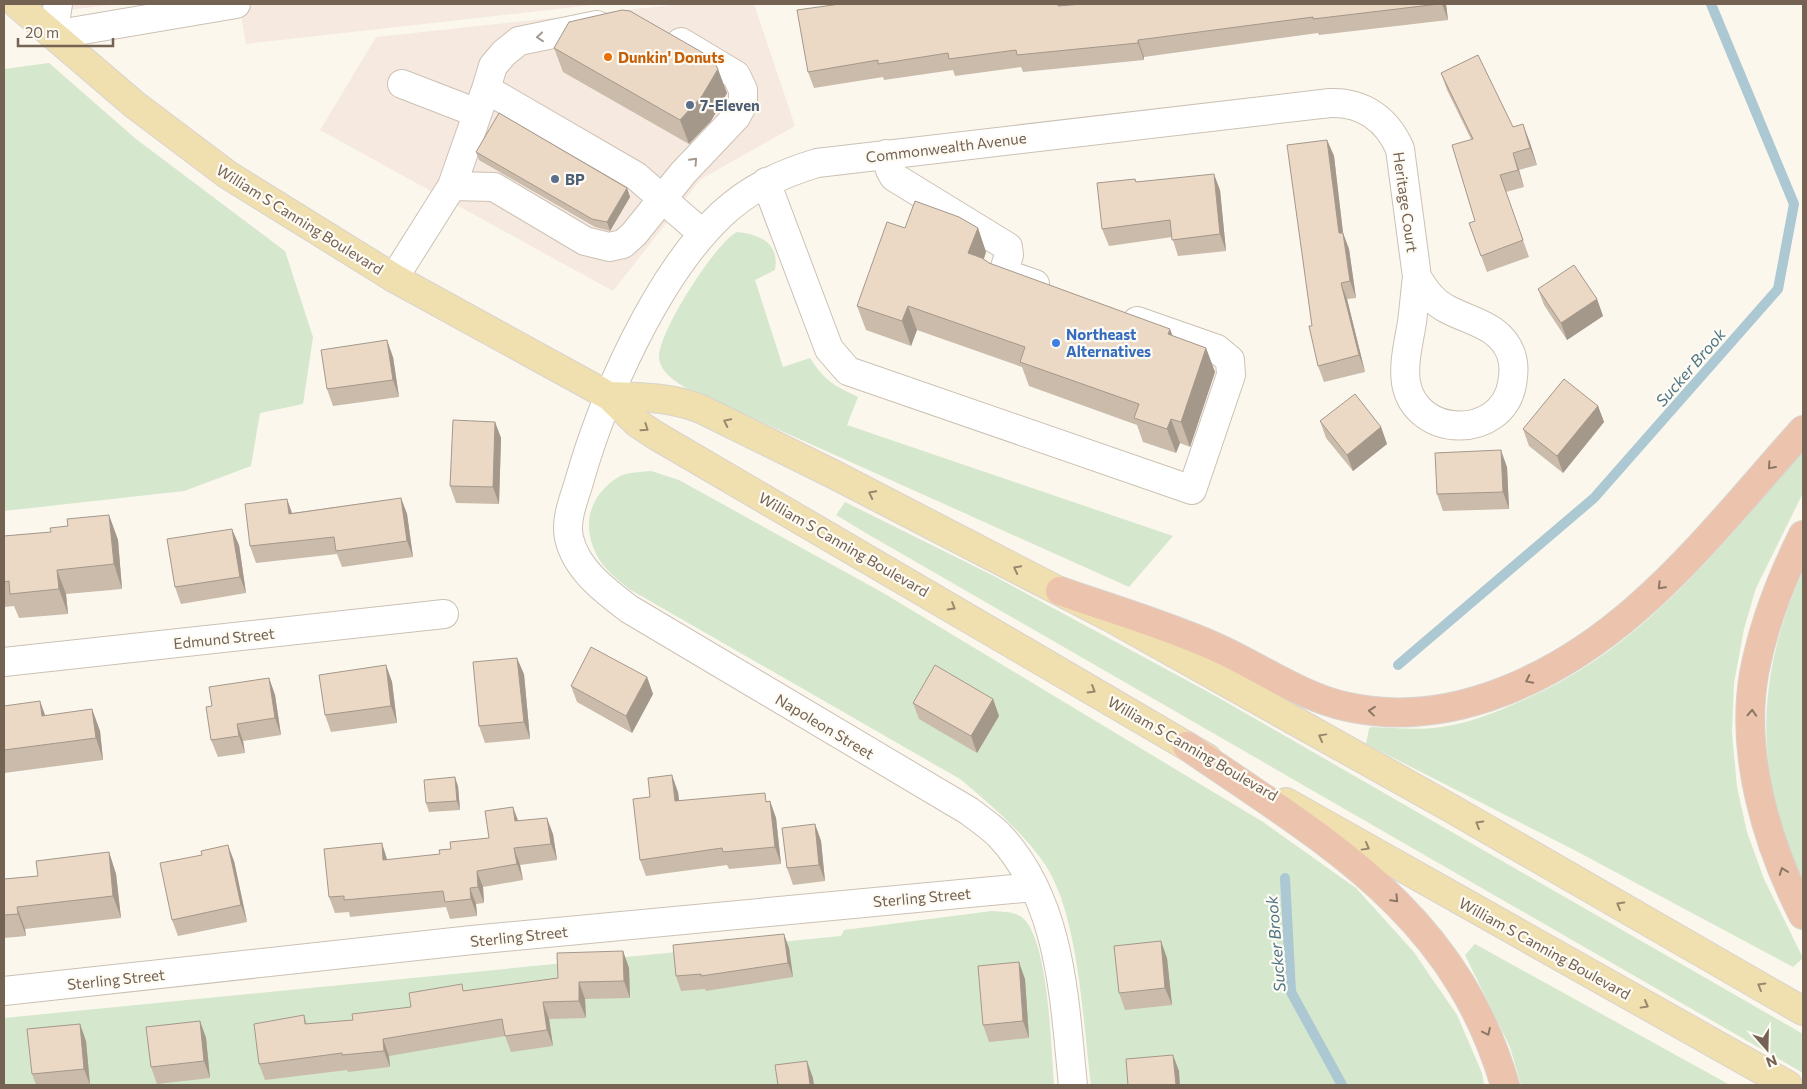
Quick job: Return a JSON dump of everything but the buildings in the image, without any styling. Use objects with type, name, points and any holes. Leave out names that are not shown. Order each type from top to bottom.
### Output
[{"type":"highway","points":[[1060,591],[1205,642],[1333,703],[1362,710],[1394,712],[1449,708],[1488,697],[1536,676],[1567,659],[1619,623],[1674,573],[1803,430]]},
{"type":"highway","points":[[1803,535],[1786,568],[1766,622],[1754,676],[1750,732],[1757,783],[1770,836],[1789,888],[1803,915]]},
{"type":"highway","points":[[1187,746],[1329,844],[1362,869],[1400,905],[1442,954],[1460,981],[1489,1036],[1505,1085]]},
{"type":"main road","name":"William S Canning Boulevard","points":[[16,4],[162,127],[228,175],[394,278],[609,396],[637,423],[655,435],[1187,746],[1788,1085]]},
{"type":"main road","name":"William S Canning Boulevard","points":[[609,396],[662,398],[681,401],[701,409],[1060,591],[1454,810],[1803,1011]]},
{"type":"street","points":[[58,4],[53,34],[229,4]]},
{"type":"street","points":[[394,278],[452,186],[493,66],[504,53],[519,41],[571,32],[624,18]]},
{"type":"street","points":[[452,186],[494,187],[585,241],[609,248],[624,244],[662,198],[736,117],[741,110],[744,97],[741,82],[730,70],[662,31]]},
{"type":"street","points":[[402,84],[482,101],[636,176],[703,234]]},
{"type":"street","name":"Commonwealth Avenue","points":[[609,396],[634,342],[660,296],[703,234],[740,198],[786,172],[817,163],[886,154],[1330,103],[1351,104],[1362,108],[1382,121],[1389,129]]},
{"type":"street","name":"Heritage Court","points":[[1389,129],[1400,149],[1417,277],[1406,366],[1406,383],[1412,399],[1423,413],[1438,422],[1455,427],[1472,425],[1488,418],[1502,406],[1511,390],[1514,372],[1511,354],[1502,338],[1488,326],[1446,309],[1432,298],[1417,277]]},
{"type":"street","points":[[886,154],[894,178],[1008,247],[1010,254],[1003,273],[1059,293]]},
{"type":"street","points":[[766,182],[829,350],[848,371],[1192,490],[1231,375],[1230,360],[1217,349],[1115,313]]},
{"type":"street","name":"Napoleon Street","points":[[609,396],[583,466],[568,524],[572,548],[588,572],[613,597],[640,616],[969,811],[998,835],[1018,859],[1034,887],[1047,918],[1056,948],[1061,978],[1073,1085]]},
{"type":"street","name":"Edmund Street","points":[[4,662],[444,614]]},
{"type":"street","name":"Sterling Street","points":[[4,991],[472,940],[1034,887]]},
{"type":"shaded area","points":[[10,4],[121,4],[57,11]]},
{"type":"shaded area","points":[[239,4],[601,4],[246,44]]},
{"type":"shaded area","points":[[682,4],[754,4],[795,126],[701,179],[613,291],[320,130],[376,37]]},
{"type":"green space","points":[[49,63],[136,139],[285,251],[313,337],[303,404],[260,413],[251,466],[184,491],[4,511],[4,69]]},
{"type":"green space","points":[[737,232],[760,238],[771,247],[774,253],[776,261],[775,270],[755,280],[783,367],[810,358],[830,382],[858,397],[847,425],[1173,536],[1129,587],[686,388],[677,382],[663,368],[659,358],[667,330],[689,290],[703,270],[728,239]]},
{"type":"green space","points":[[1803,451],[1803,493],[1756,588],[1744,629],[1734,683],[1732,733],[1737,787],[1747,832],[1764,879],[1803,958],[1793,967],[1578,852],[1366,744],[1371,727],[1438,728],[1466,722],[1493,713],[1563,680],[1603,655],[1640,626],[1675,594],[1708,560]]},
{"type":"green space","points":[[651,471],[679,480],[885,594],[1263,822],[1356,888],[1413,951],[1457,1015],[1482,1073],[1484,1085],[1091,1085],[1078,972],[1066,913],[1057,888],[1046,866],[1028,842],[960,779],[629,589],[603,565],[591,541],[589,528],[593,505],[599,494],[620,476]]},
{"type":"green space","points":[[845,502],[992,575],[1212,694],[1803,1034],[1803,1073],[871,536],[836,515]]},
{"type":"green space","points":[[1803,570],[1803,884],[1787,843],[1775,804],[1769,766],[1766,727],[1775,650],[1787,611]]},
{"type":"green space","points":[[992,911],[1010,912],[1018,915],[1025,920],[1033,933],[1044,974],[1054,1085],[4,1085],[4,1018],[841,936],[844,930]]},
{"type":"green space","points":[[1475,944],[1730,1085],[1521,1085],[1510,1047],[1465,955]]},
{"type":"waterway","name":"Sucker Brook","points":[[1398,665],[1594,498],[1778,289],[1794,204],[1711,4]]},
{"type":"waterway","name":"Sucker Brook","points":[[1285,878],[1291,992],[1342,1085]]},
{"type":"place","name":"Dunkin' Donuts","points":[[608,57]]},
{"type":"place","name":"7-Eleven","points":[[690,105]]},
{"type":"place","name":"BP","points":[[555,179]]},
{"type":"place","name":"Northeast Alternatives","points":[[1056,343]]}]
